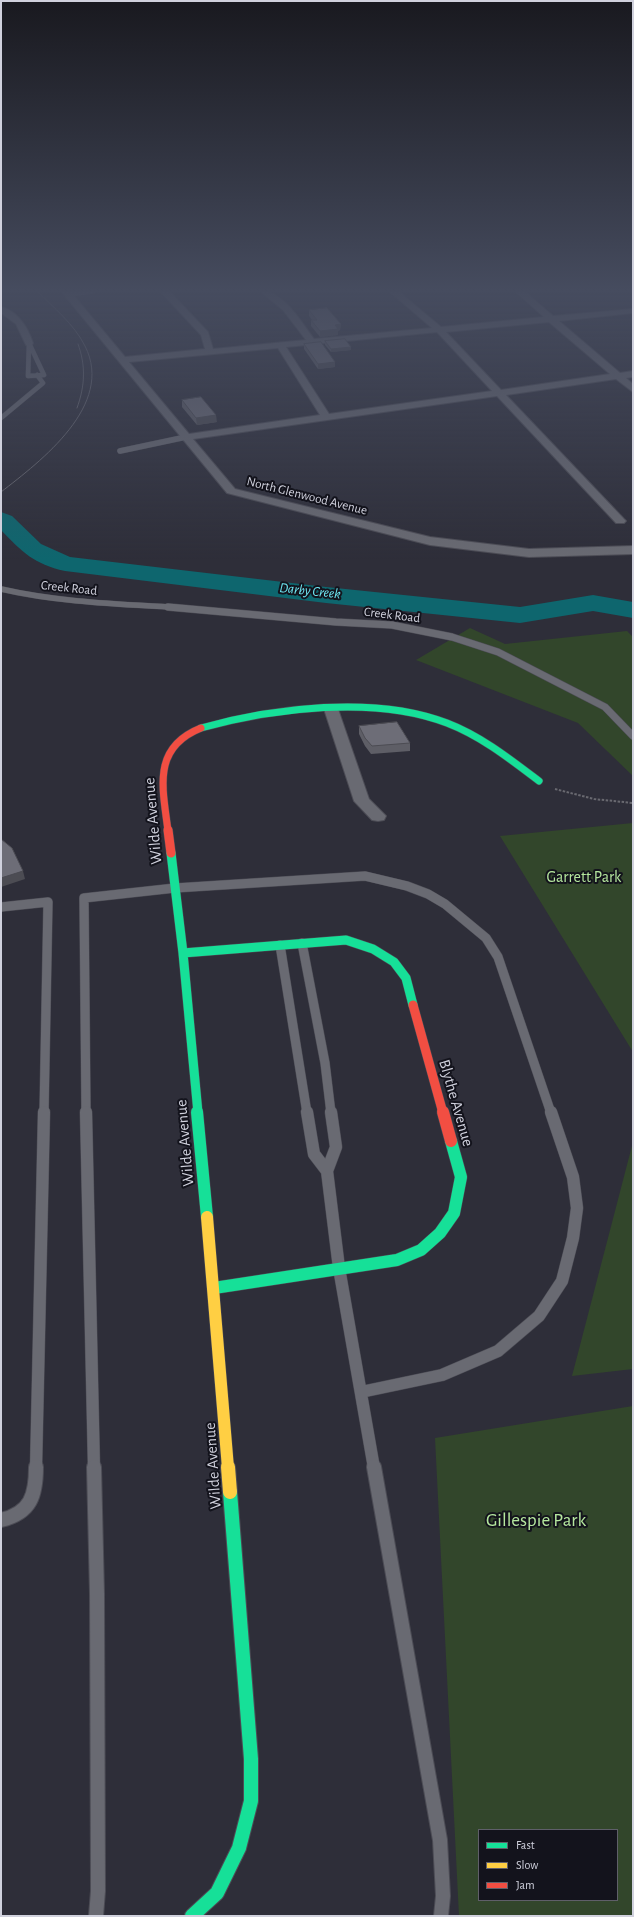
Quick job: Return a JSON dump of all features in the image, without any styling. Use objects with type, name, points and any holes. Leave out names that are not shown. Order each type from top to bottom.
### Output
[{"type":"street","name":"North Glenwood Avenue","points":[[140,380],[231,491],[430,541],[529,553],[633,550]]},
{"type":"street","points":[[303,380],[325,416]]},
{"type":"street","points":[[488,380],[620,521]]},
{"type":"street","points":[[186,437],[325,416],[501,394],[588,380]]},
{"type":"street","points":[[622,380],[633,389]]},
{"type":"street","points":[[331,709],[362,801],[378,816]]},
{"type":"street","name":"Wilde Avenue","points":[[192,1916],[217,1893],[239,1848],[251,1801],[250,1759],[214,1288],[183,953],[162,778],[166,758],[179,739],[206,725],[243,716],[331,709],[398,710],[433,718],[467,733],[508,757],[539,781]]},
{"type":"street","name":"Blythe Avenue","points":[[183,953],[346,940],[366,945],[397,964],[406,978],[461,1177],[454,1213],[440,1233],[422,1250],[396,1260],[214,1288]]},
{"type":"lane","points":[[1,418],[43,383],[41,380]]},
{"type":"lane","points":[[120,450],[186,437]]},
{"type":"lane","name":"Creek Road","points":[[1,589],[35,597],[91,603],[185,608],[336,622],[392,625],[452,637],[498,652],[605,707],[633,736]]},
{"type":"lane","points":[[96,1916],[98,1891],[97,1602],[86,1111],[84,898],[175,888],[324,877],[365,876],[387,880],[428,894],[465,919],[486,938],[498,958],[572,1177],[577,1208],[573,1238],[562,1281],[538,1316],[498,1351],[442,1375],[361,1392]]},
{"type":"lane","points":[[1,907],[48,902],[36,1488],[32,1501],[23,1512],[1,1520]]},
{"type":"lane","points":[[302,943],[325,1063],[336,1147],[327,1171],[340,1268],[440,1840],[443,1896],[441,1916]]},
{"type":"lane","points":[[280,945],[314,1154],[327,1171]]},
{"type":"path","points":[[539,781],[555,789],[581,798],[633,803]]},
{"type":"green space","points":[[470,628],[505,644],[627,631],[633,637],[633,776],[578,723],[416,660]]},
{"type":"green space","name":"Garrett Park","points":[[633,823],[633,1052],[500,836]]},
{"type":"green space","points":[[633,1142],[633,1369],[572,1376]]},
{"type":"green space","name":"Gillespie Park","points":[[633,1406],[633,1916],[459,1916],[435,1438]]},
{"type":"building","points":[[201,397],[216,415],[196,418],[182,400]]},
{"type":"building","points":[[397,722],[410,743],[372,746],[365,738],[359,726]]},
{"type":"building","points":[[1,839],[12,848],[23,871],[1,878]]},
{"type":"waterway","name":"Darby Creek","points":[[1,519],[33,549],[65,564],[326,595],[520,615],[593,603],[633,610]]},
{"type":"tram line","points":[[77,408],[82,392],[83,380]]},
{"type":"tram line","points":[[1,492],[53,448],[69,430],[82,410],[90,389],[91,380]]},
{"type":"traffic: fast","points":[[201,728],[225,721],[284,711],[349,708],[408,712],[432,718],[461,729],[502,753],[539,781]]},
{"type":"traffic: fast","points":[[171,853],[183,953],[207,1217]]},
{"type":"traffic: fast","points":[[183,953],[346,940],[373,949],[394,962],[406,978],[413,1005]]},
{"type":"traffic: fast","points":[[214,1288],[397,1260],[421,1250],[440,1233],[454,1213],[461,1177],[451,1141]]},
{"type":"traffic: fast","points":[[192,1916],[217,1893],[239,1848],[251,1801],[251,1759],[230,1492]]},
{"type":"traffic: slow","points":[[207,1217],[230,1492]]},
{"type":"traffic: jam","points":[[171,853],[162,778],[164,769],[170,754],[179,741],[192,731],[201,728]]},
{"type":"traffic: jam","points":[[413,1005],[451,1141]]}]
